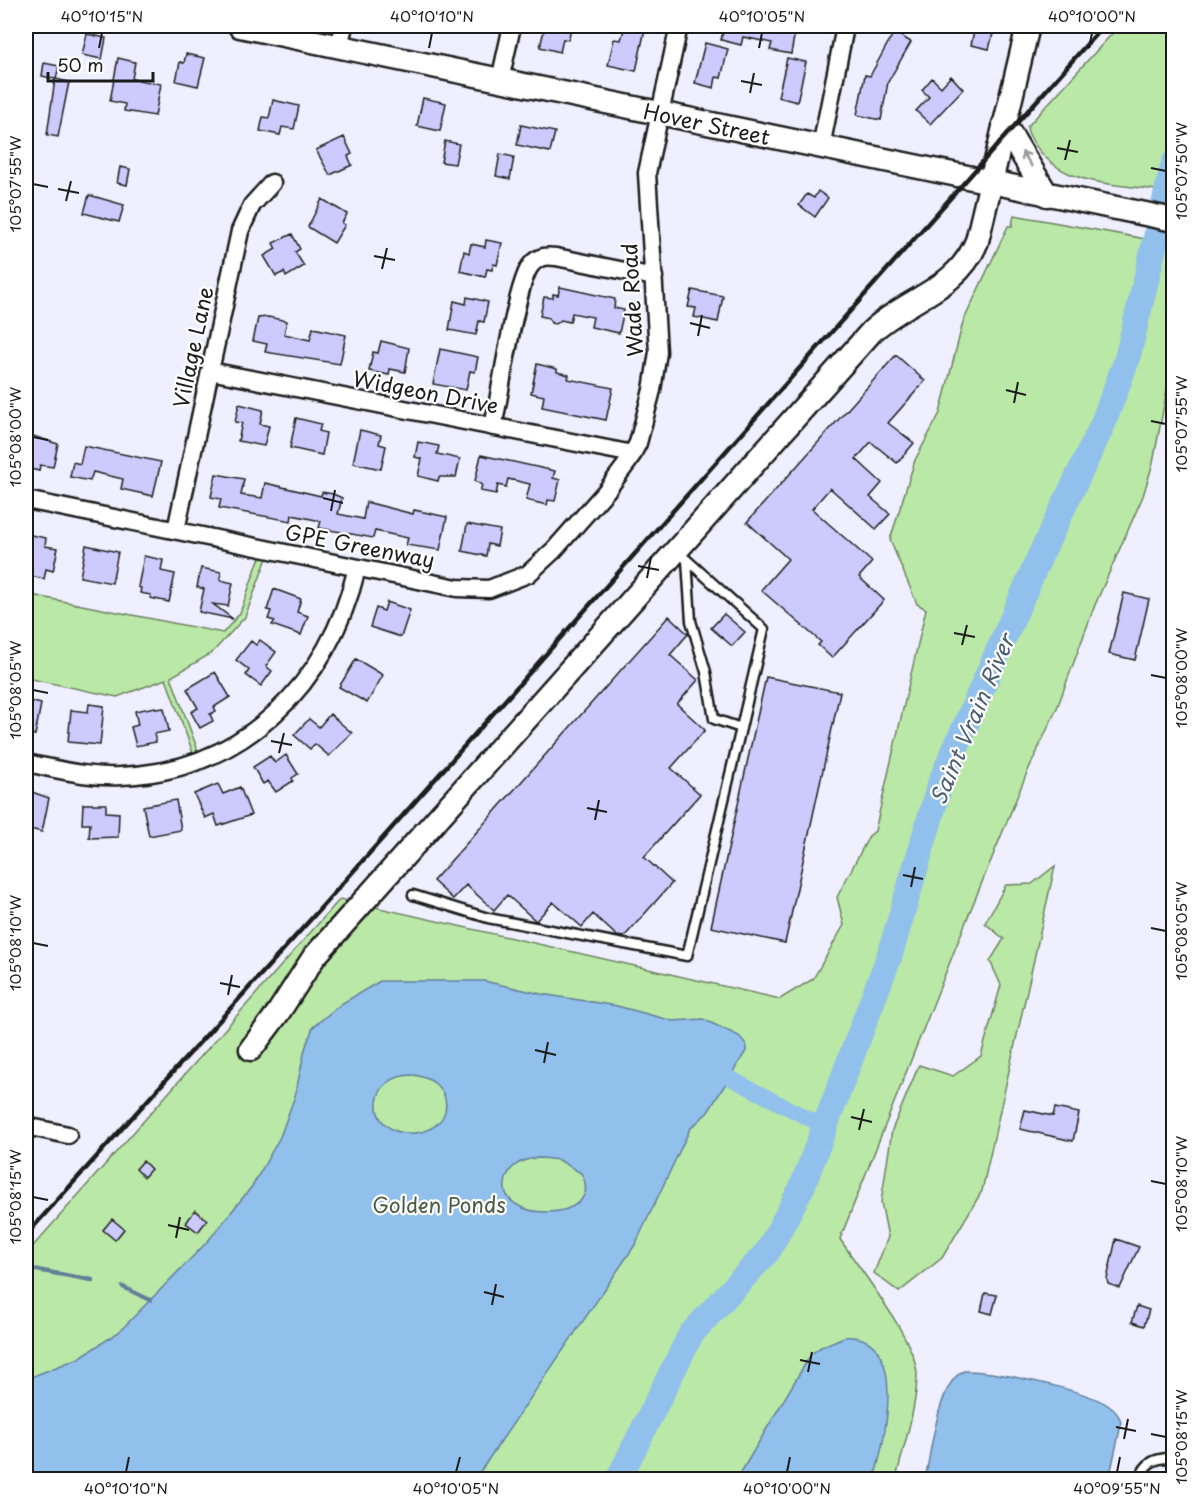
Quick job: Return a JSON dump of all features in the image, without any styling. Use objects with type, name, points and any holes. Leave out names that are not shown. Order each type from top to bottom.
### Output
[{"type":"street","name":"Hover Street","points":[[240,26],[341,36],[500,80],[1173,220]]},
{"type":"street","points":[[500,80],[512,26]]},
{"type":"street","name":"Wade Road","points":[[633,454],[650,398],[657,358],[654,277],[647,190],[653,142],[679,26]]},
{"type":"street","points":[[251,1049],[278,1013],[314,957],[681,556],[872,331],[887,319],[950,281],[960,271],[977,241],[1028,26]]},
{"type":"street","points":[[821,147],[845,27]]},
{"type":"street","points":[[1004,124],[1047,195]]},
{"type":"street","name":"Village Lane","points":[[176,530],[240,231],[252,205],[272,183]]},
{"type":"street","points":[[493,427],[524,280],[535,261],[543,257],[556,257],[654,277]]},
{"type":"street","name":"Widgeon Drive","points":[[210,371],[633,454]]},
{"type":"street","name":"GPE Greenway","points":[[26,500],[468,590],[489,589],[518,580],[537,567],[607,490],[633,454]]},
{"type":"street","points":[[26,763],[87,774],[121,776],[178,767],[229,746],[274,715],[306,681],[333,639],[351,594],[357,568]]},
{"type":"street","points":[[26,1126],[68,1135]]},
{"type":"lane","points":[[413,895],[488,918],[687,957],[764,629],[681,556]]},
{"type":"lane","points":[[681,556],[691,621],[706,672],[714,718],[741,728]]},
{"type":"lane","points":[[1139,1479],[1143,1469],[1151,1461],[1163,1457],[1173,1458]]},
{"type":"green space","points":[[1119,26],[1173,26],[1173,193],[1111,184],[1072,175],[1054,165],[1040,151],[1028,132],[1027,127]]},
{"type":"green space","name":"Golden Ponds","points":[[1014,215],[1173,244],[1173,358],[1153,463],[1143,496],[1095,605],[1057,708],[1026,775],[969,914],[840,1239],[898,1325],[915,1361],[917,1375],[915,1400],[896,1479],[26,1480],[26,1254],[340,899],[780,999],[813,979],[844,925],[837,897],[869,836],[875,831],[926,609],[917,604],[890,540],[915,460],[940,413],[963,322],[1008,226],[1012,226]]},
{"type":"green space","points":[[263,548],[270,550],[245,617],[212,653],[171,677],[201,759],[196,761],[166,679],[117,697],[26,678],[26,594],[223,633],[240,613]]},
{"type":"green space","points":[[1055,866],[982,1191],[942,1258],[899,1292],[874,1273],[888,1237],[881,1202],[892,1130],[919,1065],[953,1076],[981,1056],[1001,985],[990,961],[1004,939],[985,923],[1006,885],[1032,884]]},
{"type":"water","points":[[380,981],[484,981],[541,994],[617,1006],[673,1021],[703,1019],[739,1036],[746,1044],[746,1051],[708,1112],[690,1129],[635,1245],[475,1479],[26,1479],[26,1379],[79,1358],[119,1332],[208,1241],[253,1185],[280,1137],[295,1096],[305,1049],[313,1027],[341,1004]],"holes":[[[414,1075],[429,1080],[439,1087],[445,1097],[446,1108],[442,1118],[434,1126],[422,1132],[406,1133],[393,1130],[383,1123],[378,1113],[377,1103],[380,1092],[387,1083],[398,1077]],[[542,1158],[559,1160],[581,1173],[585,1190],[579,1202],[565,1209],[547,1212],[529,1210],[514,1203],[506,1192],[507,1176],[510,1171],[522,1162]]]},
{"type":"water","points":[[844,1337],[865,1340],[878,1352],[886,1371],[887,1417],[874,1479],[737,1479],[811,1354]]},
{"type":"water","points":[[964,1371],[1039,1382],[1081,1394],[1109,1406],[1118,1414],[1121,1425],[1109,1479],[925,1479],[942,1403],[955,1377]]},
{"type":"building","points":[[545,26],[572,26],[568,40],[563,39],[560,52],[540,47]]},
{"type":"building","points":[[625,26],[645,29],[636,71],[608,65],[614,39],[621,40]]},
{"type":"building","points":[[715,26],[746,26],[775,32],[776,26],[796,26],[791,54],[770,50],[772,43],[743,37],[741,45],[721,40],[723,32],[715,30]]},
{"type":"building","points":[[975,26],[995,26],[989,49],[971,45]]},
{"type":"building","points":[[894,32],[911,42],[888,82],[881,120],[857,115],[865,75],[870,76]]},
{"type":"building","points":[[87,34],[106,38],[102,59],[82,55]]},
{"type":"building","points":[[705,43],[728,49],[721,78],[716,77],[714,88],[695,83]]},
{"type":"building","points":[[186,54],[205,58],[198,86],[176,81],[180,62],[184,63]]},
{"type":"building","points":[[118,58],[135,62],[132,79],[161,84],[155,116],[124,111],[125,104],[110,101]]},
{"type":"building","points":[[787,58],[806,62],[797,102],[778,97]]},
{"type":"building","points":[[44,63],[59,66],[56,79],[69,82],[58,137],[47,135],[55,79],[42,76]]},
{"type":"building","points":[[951,76],[963,89],[930,124],[916,111],[929,97],[922,90],[932,78],[941,87]]},
{"type":"building","points":[[423,98],[446,103],[440,131],[417,126]]},
{"type":"building","points":[[273,100],[299,106],[294,129],[282,127],[280,135],[260,131],[263,117],[269,118]]},
{"type":"building","points":[[521,125],[555,132],[550,152],[517,145]]},
{"type":"building","points":[[344,137],[352,154],[348,156],[352,165],[330,175],[316,150]]},
{"type":"building","points":[[445,141],[459,144],[455,164],[441,162]]},
{"type":"building","points":[[500,154],[514,157],[510,179],[496,176]]},
{"type":"building","points":[[120,167],[130,169],[127,185],[117,183]]},
{"type":"building","points":[[818,191],[828,198],[815,217],[799,205],[807,194],[814,198]]},
{"type":"building","points":[[89,195],[124,205],[119,222],[84,213]]},
{"type":"building","points":[[322,199],[347,214],[342,223],[345,225],[334,243],[308,227]]},
{"type":"building","points":[[292,234],[300,249],[295,252],[304,266],[286,277],[284,272],[276,276],[264,256],[276,249],[273,243]]},
{"type":"building","points":[[486,240],[502,243],[497,265],[493,264],[492,270],[487,269],[485,277],[460,271],[464,251],[469,253],[471,244],[485,247]]},
{"type":"building","points":[[560,287],[615,299],[614,308],[624,310],[619,333],[591,327],[593,317],[572,313],[570,322],[561,320],[556,324],[551,323],[549,318],[540,316],[544,297],[553,298],[553,294],[558,295]]},
{"type":"building","points":[[692,290],[723,296],[718,322],[694,317],[696,308],[688,307]]},
{"type":"building","points":[[467,297],[488,302],[484,322],[479,321],[476,335],[449,330],[454,301],[466,304]]},
{"type":"building","points":[[268,317],[287,321],[284,334],[310,340],[313,328],[346,335],[340,364],[265,352],[267,344],[253,341],[258,318]]},
{"type":"building","points":[[381,341],[409,348],[405,372],[390,369],[389,375],[369,371],[373,352],[378,353]]},
{"type":"building","points":[[440,349],[478,357],[475,372],[470,371],[466,390],[433,384]]},
{"type":"building","points":[[896,355],[925,381],[888,423],[914,443],[897,463],[871,442],[856,459],[882,483],[870,497],[890,514],[876,529],[830,488],[812,509],[872,562],[859,577],[884,600],[832,658],[818,645],[821,642],[761,590],[788,559],[747,522]]},
{"type":"building","points":[[537,364],[557,369],[557,372],[569,375],[568,379],[613,388],[606,420],[542,407],[544,396],[531,393]]},
{"type":"building","points":[[239,404],[263,410],[260,424],[269,426],[264,446],[238,441],[242,423],[235,422]]},
{"type":"building","points":[[296,418],[321,424],[319,431],[326,433],[322,455],[290,448]]},
{"type":"building","points":[[360,430],[381,435],[379,444],[386,446],[381,469],[353,463]]},
{"type":"building","points":[[30,435],[58,444],[53,467],[40,465],[39,471],[26,468]]},
{"type":"building","points":[[418,442],[439,446],[437,454],[460,459],[456,477],[439,477],[438,481],[418,476],[422,459],[415,457]]},
{"type":"building","points":[[84,446],[161,462],[153,496],[121,489],[123,479],[93,472],[90,481],[70,477],[73,462],[80,464]]},
{"type":"building","points":[[481,455],[555,471],[553,478],[560,480],[555,501],[548,500],[547,505],[526,500],[530,484],[508,479],[506,487],[498,485],[496,494],[480,491],[482,485],[475,481]]},
{"type":"building","points":[[216,474],[244,479],[241,495],[262,498],[265,483],[321,496],[322,492],[333,494],[342,498],[338,514],[363,519],[366,502],[413,514],[414,510],[447,517],[440,550],[406,545],[408,538],[375,531],[373,538],[319,528],[321,521],[292,515],[291,521],[219,508],[221,499],[211,497]]},
{"type":"building","points":[[467,524],[500,530],[497,546],[488,544],[486,556],[462,551]]},
{"type":"building","points":[[26,534],[46,538],[45,546],[58,548],[53,571],[46,569],[44,579],[26,575]]},
{"type":"building","points":[[86,545],[118,552],[112,583],[80,577]]},
{"type":"building","points":[[144,556],[163,560],[161,571],[175,574],[169,602],[150,598],[151,595],[140,593],[141,588],[138,587]]},
{"type":"building","points":[[201,568],[221,572],[220,580],[233,583],[228,606],[213,604],[233,619],[199,612],[204,589],[197,587]]},
{"type":"building","points":[[274,589],[301,599],[297,612],[308,616],[301,635],[272,625],[275,621],[268,619],[271,611],[267,610]]},
{"type":"building","points":[[1124,593],[1149,599],[1135,660],[1109,654]]},
{"type":"building","points":[[387,602],[410,610],[401,637],[370,627],[376,608],[384,611]]},
{"type":"building","points":[[724,614],[745,632],[732,646],[711,628]]},
{"type":"building","points":[[669,616],[688,634],[670,655],[698,680],[677,704],[705,730],[671,768],[700,794],[644,857],[672,883],[624,937],[617,936],[593,914],[582,927],[553,902],[536,921],[507,895],[494,910],[466,885],[453,899],[433,881]]},
{"type":"building","points":[[260,640],[276,652],[266,666],[272,671],[261,686],[246,675],[249,670],[236,660],[251,641],[256,645]]},
{"type":"building","points":[[356,659],[383,675],[367,703],[339,687]]},
{"type":"building","points":[[215,672],[230,697],[214,707],[216,711],[210,714],[213,721],[200,728],[191,712],[198,708],[187,689]]},
{"type":"building","points":[[766,677],[840,692],[785,943],[711,927]]},
{"type":"building","points":[[26,700],[41,704],[35,735],[26,733]]},
{"type":"building","points":[[89,704],[104,706],[100,745],[68,742],[71,710],[88,712]]},
{"type":"building","points":[[155,707],[156,709],[164,708],[169,731],[154,734],[156,742],[136,746],[131,727],[138,725],[135,711]]},
{"type":"building","points":[[330,714],[352,733],[329,756],[315,744],[310,749],[294,735],[309,719],[319,727]]},
{"type":"building","points":[[286,755],[298,774],[292,778],[293,781],[276,792],[268,781],[263,784],[253,767],[270,756],[275,763]]},
{"type":"building","points":[[218,784],[223,794],[240,787],[251,815],[218,826],[214,814],[205,818],[194,794]]},
{"type":"building","points":[[26,790],[49,798],[42,832],[26,828]]},
{"type":"building","points":[[176,800],[181,830],[149,836],[143,806]]},
{"type":"building","points":[[83,804],[106,804],[106,812],[119,813],[118,837],[89,838],[90,824],[82,824]]},
{"type":"building","points":[[1055,1108],[1079,1113],[1073,1141],[1020,1129],[1025,1110],[1053,1116]]},
{"type":"building","points":[[143,1161],[151,1169],[144,1177],[136,1169]]},
{"type":"building","points":[[195,1210],[207,1220],[198,1232],[186,1223]]},
{"type":"building","points":[[112,1219],[124,1229],[115,1240],[103,1230]]},
{"type":"building","points":[[1116,1239],[1139,1247],[1120,1288],[1108,1284],[1107,1279]]},
{"type":"building","points":[[985,1293],[997,1295],[992,1314],[981,1311]]},
{"type":"building","points":[[1137,1306],[1149,1310],[1144,1326],[1132,1322]]},
{"type":"waterway","name":"Saint Vrain River","points":[[618,1480],[691,1334],[768,1251],[802,1187],[890,954],[941,781],[1040,556],[1102,426],[1127,359],[1174,163]]},
{"type":"waterway","points":[[728,1077],[823,1126]]},
{"type":"waterway","points":[[26,1268],[92,1280]]},
{"type":"waterway","points":[[123,1287],[150,1300]]},
{"type":"railway","points":[[26,1235],[311,919],[1103,26]]}]
